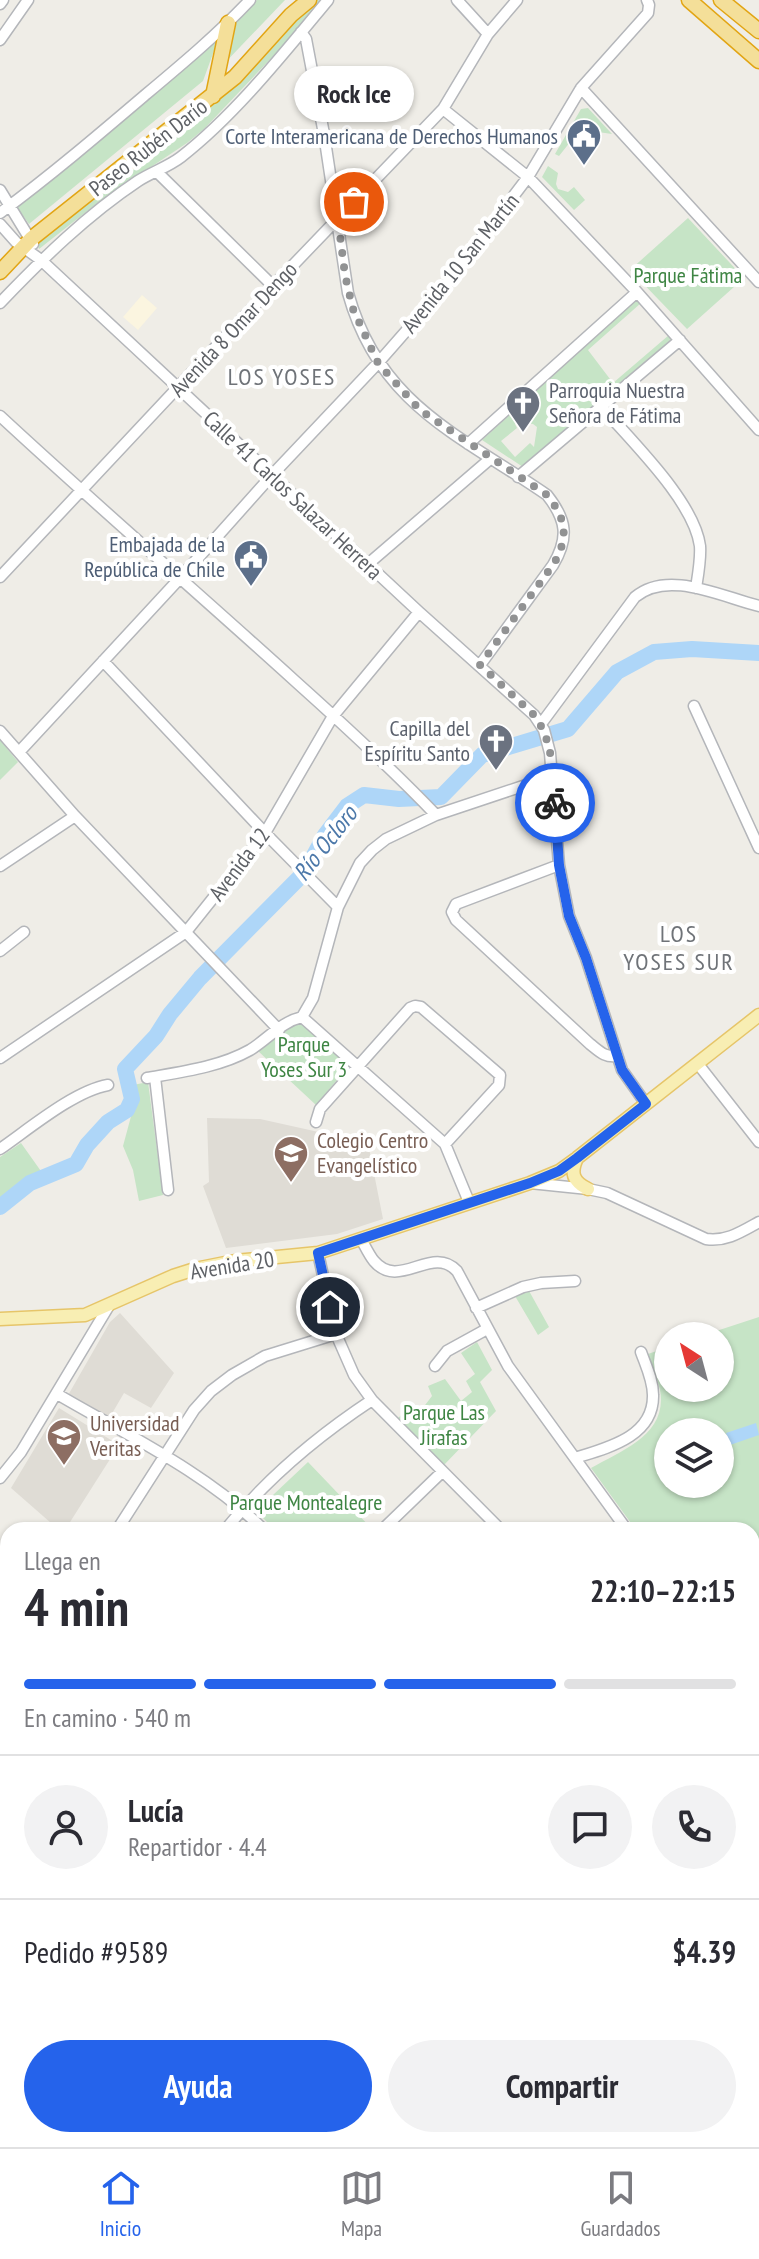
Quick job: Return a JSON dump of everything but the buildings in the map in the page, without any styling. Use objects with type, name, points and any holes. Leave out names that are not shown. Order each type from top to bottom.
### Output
[{"type":"highway","name":"Paseo Rubén Darío","points":[[291,15],[297,0]]},
{"type":"highway","name":"Paseo Rubén Darío","points":[[0,272],[27,243],[213,96],[309,0]]},
{"type":"highway","points":[[724,0],[759,31]]},
{"type":"highway","points":[[689,2],[759,61]]},
{"type":"highway","points":[[213,96],[228,23]]},
{"type":"main road","name":"Avenida 20","points":[[85,1315],[173,1276],[235,1261],[318,1253],[559,1171],[759,1015]]},
{"type":"main road","points":[[577,1158],[574,1177],[578,1184],[588,1189]]},
{"type":"main road","points":[[0,1319],[85,1315]]},
{"type":"street","points":[[0,40],[28,0]]},
{"type":"street","points":[[0,213],[60,168],[228,23],[250,0]]},
{"type":"street","points":[[0,303],[41,260],[98,212],[139,181],[181,157],[223,121],[328,0]]},
{"type":"street","points":[[457,0],[488,34]]},
{"type":"street","name":"Avenida 8 Omar Dengo","points":[[0,577],[443,109],[488,34],[517,0]]},
{"type":"street","name":"Avenida 10 San Martín","points":[[20,751],[442,290],[528,177],[581,88],[648,13],[648,3]]},
{"type":"street","points":[[301,32],[309,50],[348,293],[378,363],[420,410],[547,495],[555,505],[564,528],[562,551],[480,665]]},
{"type":"street","points":[[581,88],[759,282]]},
{"type":"street","points":[[443,109],[528,177],[637,292],[759,430]]},
{"type":"street","points":[[157,172],[273,286]]},
{"type":"street","points":[[0,190],[11,205],[27,243]]},
{"type":"street","points":[[0,224],[27,243],[41,260]]},
{"type":"street","name":"Calle 41 Carlos Salazar Herrera","points":[[41,260],[534,715],[543,727]]},
{"type":"street","points":[[468,444],[637,292]]},
{"type":"street","points":[[518,477],[680,340]]},
{"type":"street","points":[[601,406],[688,510],[700,550],[696,588]]},
{"type":"street","points":[[0,416],[333,716],[436,815]]},
{"type":"street","points":[[368,564],[490,459]]},
{"type":"street","points":[[646,1104],[622,1070],[586,958],[569,916],[559,865],[550,753],[543,727],[642,591],[657,585],[696,588],[759,606]]},
{"type":"street","name":"Avenida 12","points":[[0,1058],[186,932],[265,833],[333,716],[419,612]]},
{"type":"street","points":[[103,661],[338,907]]},
{"type":"street","points":[[694,706],[759,848]]},
{"type":"street","points":[[0,731],[75,816],[279,1030]]},
{"type":"street","points":[[168,1190],[151,1077],[228,1060],[252,1049],[287,1021],[302,1017],[313,998],[338,907],[360,863],[386,839],[436,815],[553,776]]},
{"type":"street","points":[[0,866],[75,816]]},
{"type":"street","points":[[559,865],[456,904],[452,912],[456,920],[590,1044],[604,1055],[617,1056]]},
{"type":"street","points":[[0,951],[24,932]]},
{"type":"street","points":[[316,1122],[320,1109],[410,1008],[421,1007],[500,1075],[501,1080],[445,1144]]},
{"type":"street","points":[[302,1017],[445,1144],[469,1202]]},
{"type":"street","points":[[698,1064],[759,1142]]},
{"type":"street","points":[[0,1149],[75,1098],[108,1085]]},
{"type":"street","points":[[530,1183],[607,1193],[706,1239],[719,1241],[759,1222]]},
{"type":"street","points":[[361,1239],[374,1261],[390,1272],[437,1261],[449,1263],[462,1279],[508,1366],[621,1522]]},
{"type":"street","points":[[318,1253],[336,1334],[347,1362],[372,1400],[493,1522]]},
{"type":"street","points":[[476,1308],[523,1287],[575,1281]]},
{"type":"street","points":[[0,1478],[21,1452],[110,1304]]},
{"type":"street","points":[[85,1315],[94,1333]]},
{"type":"street","points":[[435,1366],[447,1351],[487,1329]]},
{"type":"street","points":[[122,1522],[194,1410],[211,1391],[265,1356],[336,1334]]},
{"type":"street","points":[[575,1458],[616,1444],[633,1435],[644,1423],[653,1396],[641,1352]]},
{"type":"street","points":[[57,1394],[165,1457],[242,1508],[256,1522]]},
{"type":"street","points":[[231,1522],[292,1459],[327,1430],[372,1400]]},
{"type":"street","points":[[390,1522],[442,1472]]},
{"type":"shaded area","points":[[142,295],[157,308],[138,330],[123,317]]},
{"type":"shaded area","name":"Colegio Centro Evangelístico","points":[[207,1118],[260,1119],[368,1143],[383,1219],[337,1234],[226,1248],[203,1186],[209,1182]]},
{"type":"shaded area","name":"Universidad Veritas","points":[[120,1313],[174,1373],[151,1408],[124,1393],[107,1422],[67,1397],[110,1322]]},
{"type":"shaded area","name":"Universidad Veritas","points":[[59,1408],[119,1445],[70,1522],[50,1522],[11,1488]]},
{"type":"green space","points":[[257,0],[285,0],[220,68],[234,24]]},
{"type":"green space","points":[[313,0],[322,0],[299,29],[204,129],[100,201],[39,249],[38,243],[219,100],[284,36]]},
{"type":"green space","points":[[219,37],[203,81],[29,224],[16,206]]},
{"type":"green space","points":[[588,108],[612,134],[598,132],[586,122],[559,156],[555,154],[581,109]]},
{"type":"green space","points":[[548,166],[558,173],[558,189],[568,192],[574,187],[585,200],[574,210],[542,177]]},
{"type":"green space","name":"Parque Fátima","points":[[688,218],[744,278],[687,329],[630,270]]},
{"type":"green space","points":[[638,298],[674,337],[523,467],[482,440]],"holes":[[[641,303],[669,335],[613,383],[588,350]],[[515,424],[537,427],[534,447],[530,443],[515,457],[501,441],[517,428]]]},
{"type":"green space","points":[[0,740],[18,762],[0,780]]},
{"type":"green space","name":"Parque Yoses Sur 3","points":[[307,1023],[347,1062],[348,1067],[316,1105],[258,1051],[286,1025]]},
{"type":"green space","points":[[148,1082],[163,1195],[139,1201],[133,1170],[123,1146],[136,1098],[133,1085]]},
{"type":"green space","points":[[21,1143],[43,1174],[28,1179],[0,1202],[0,1157]]},
{"type":"green space","points":[[528,1289],[549,1327],[538,1335],[515,1296]]},
{"type":"green space","points":[[759,1317],[759,1522],[630,1522],[591,1468],[629,1447],[654,1423],[654,1498],[734,1498],[734,1418],[657,1418],[661,1402],[734,1402],[734,1325]]},
{"type":"green space","name":"Parque Las Jirafas","points":[[477,1342],[492,1370],[480,1382],[496,1411],[443,1466],[397,1419],[408,1409],[422,1409],[432,1396],[428,1386],[445,1379],[461,1401],[472,1392],[466,1381],[475,1374],[461,1353]]},
{"type":"green space","points":[[654,1352],[654,1372],[648,1354]]},
{"type":"green space","name":"Parque Montealegre","points":[[308,1462],[365,1522],[267,1522],[256,1511]]},
{"type":"water","points":[[756,1423],[759,1435],[734,1444],[734,1430]]},
{"type":"waterway","name":"Río Ocloro","points":[[0,1207],[30,1183],[76,1164],[87,1145],[108,1122],[127,1110],[132,1099],[125,1069],[156,1036],[200,978],[305,872],[325,835],[347,806],[364,795],[399,799],[441,797],[482,755],[568,729],[617,672],[654,652],[692,649],[759,653]]},
{"type":"way so far","points":[[354,202],[338,219],[348,293],[378,363],[420,410],[547,495],[555,505],[564,528],[562,551],[480,665],[541,724],[550,753],[555,803]]},
{"type":"place","name":"Corte Interamericana de Derechos Humanos","points":[[584,167]]},
{"type":"place","name":"Rock Ice","points":[[354,202]]},
{"type":"place","name":"Parroquia Nuestra Señora de Fátima","points":[[523,434]]},
{"type":"place","name":"Embajada de la República de Chile","points":[[251,588]]},
{"type":"place","name":"Capilla del Espíritu Santo","points":[[496,772]]},
{"type":"place","name":"Colegio Centro Evangelístico","points":[[291,1184]]},
{"type":"place","name":"Universidad Veritas","points":[[64,1467]]},
{"type":"district","name":"LOS YOSES","points":[[282,376]]},
{"type":"district","name":"LOS YOSES SUR","points":[[679,947]]},
{"type":"route","points":[[330,1307],[318,1253],[559,1171],[646,1104],[622,1070],[586,958],[569,916],[559,865],[555,803]]}]
